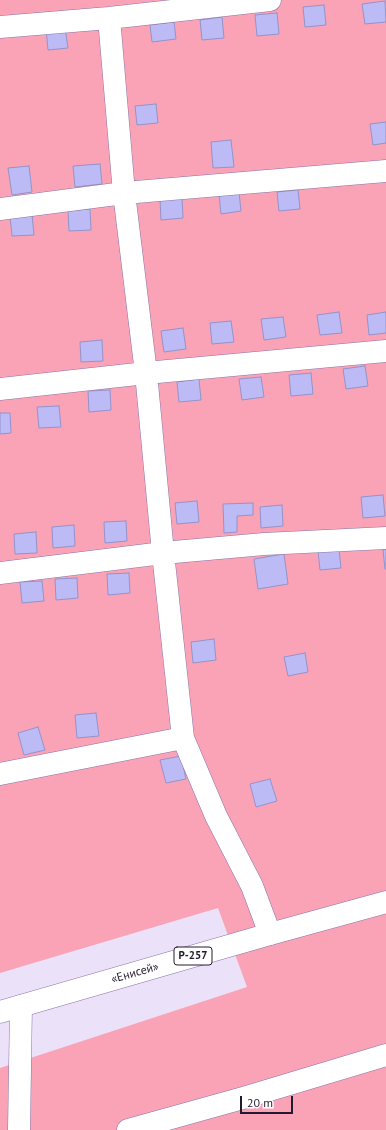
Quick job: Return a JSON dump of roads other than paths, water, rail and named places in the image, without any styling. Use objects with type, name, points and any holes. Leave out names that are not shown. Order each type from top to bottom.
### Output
[{"type":"main road","points":[[0,27],[109,18],[270,0]]},
{"type":"main road","points":[[109,18],[124,193],[146,373],[162,553],[183,738],[216,816],[252,886],[270,934]]},
{"type":"main road","points":[[0,210],[124,193],[386,171]]},
{"type":"main road","points":[[0,389],[146,373],[386,351]]},
{"type":"main road","points":[[0,573],[162,553],[264,544],[386,538]]},
{"type":"main road","points":[[0,774],[183,738]]},
{"type":"main road","name":"«Енисей»","points":[[0,1012],[386,902]]},
{"type":"main road","points":[[19,1130],[21,1006]]},
{"type":"main road","points":[[128,1130],[243,1098],[386,1055]]}]
